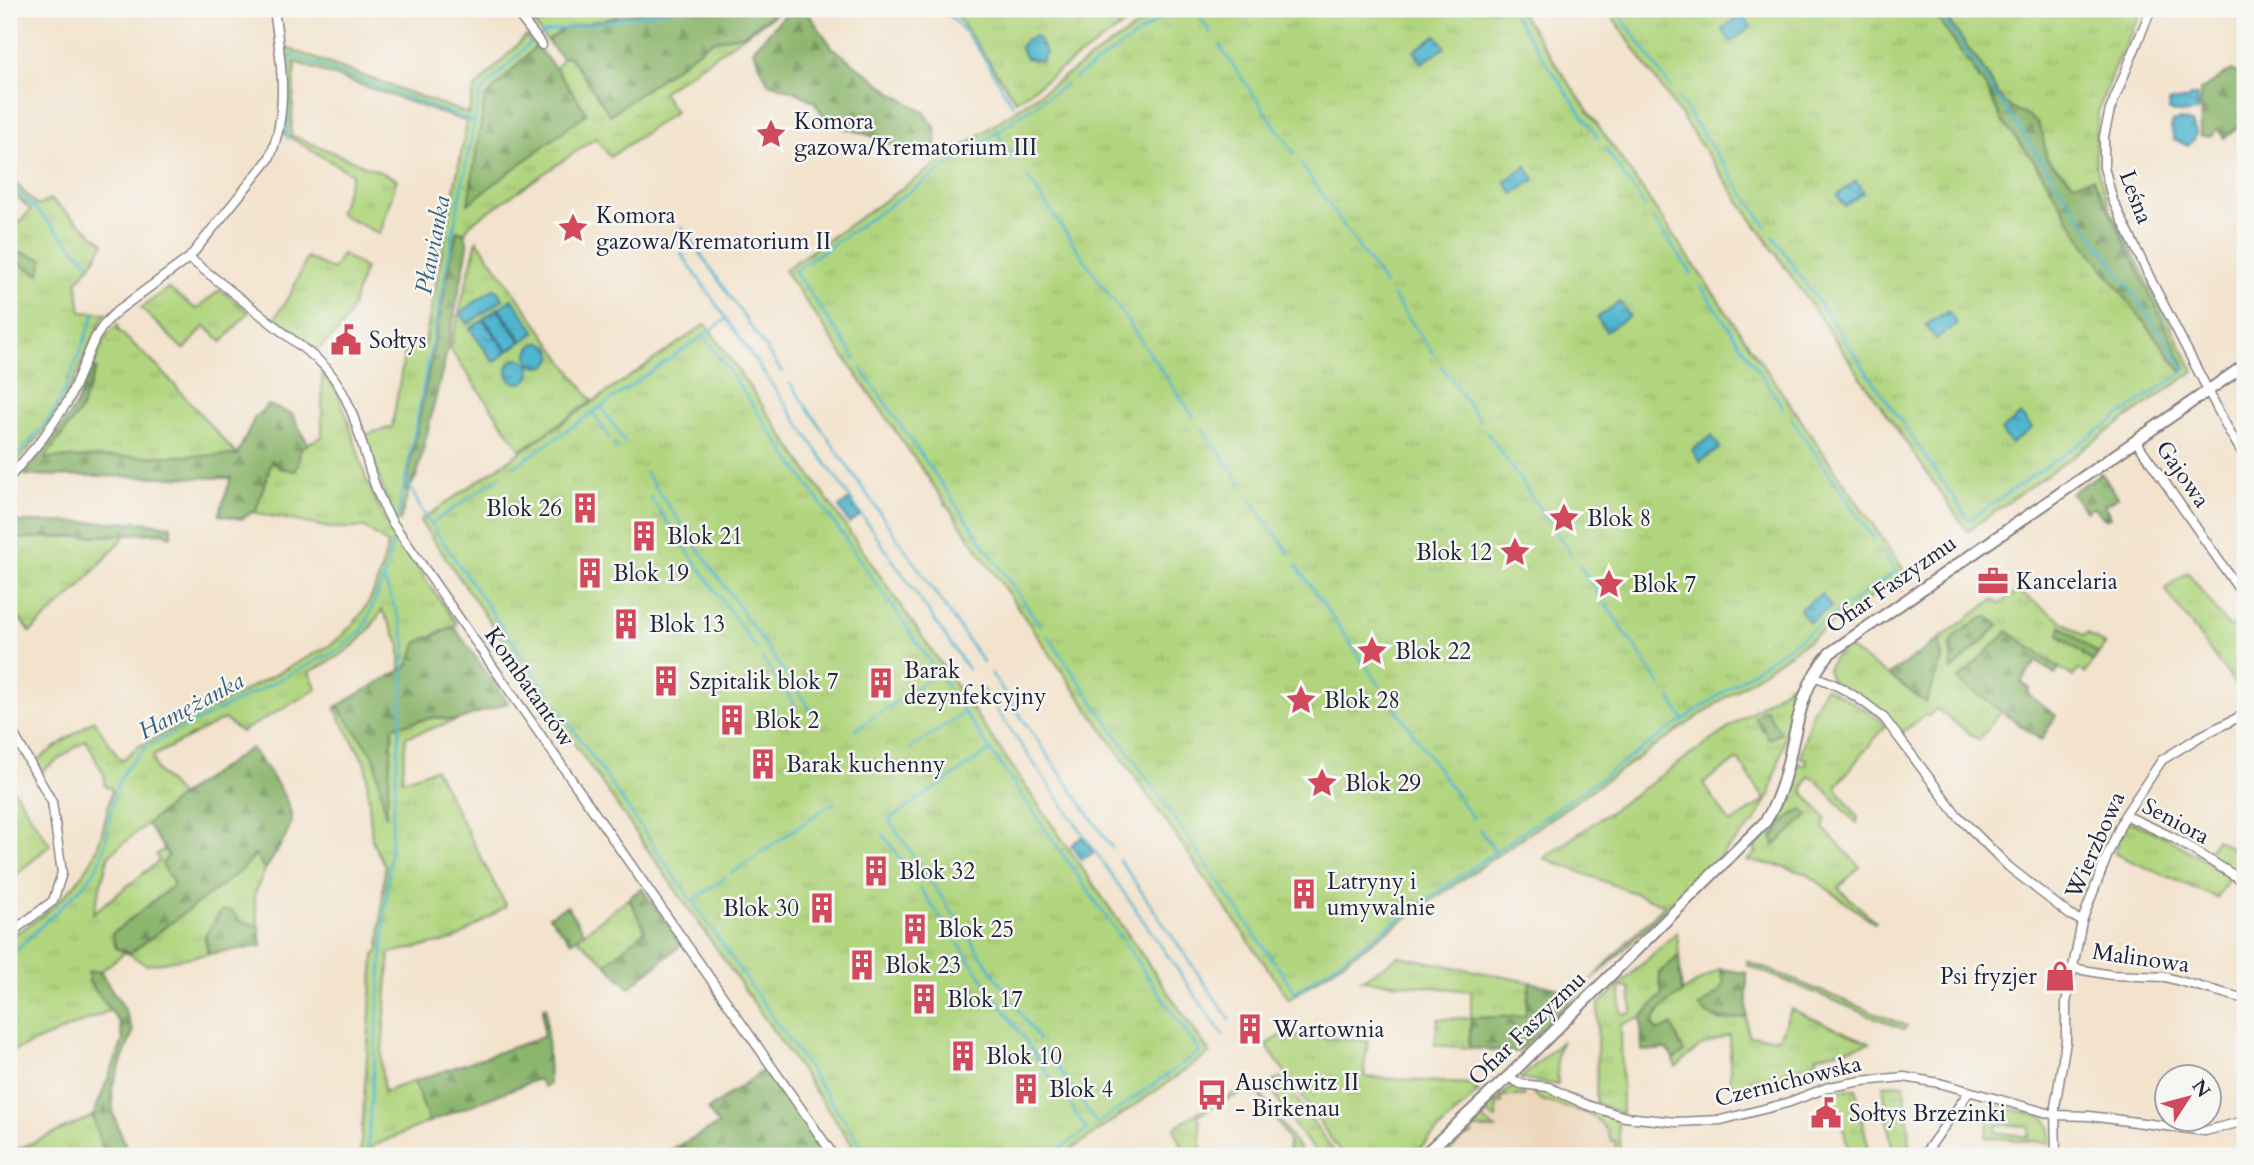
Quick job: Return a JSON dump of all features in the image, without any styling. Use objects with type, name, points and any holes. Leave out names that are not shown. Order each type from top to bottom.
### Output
[{"type":"street","points":[[9,478],[43,438],[68,401],[104,323],[189,258],[269,159],[277,141],[281,114],[282,63],[274,9]]},
{"type":"street","points":[[513,9],[542,45]]},
{"type":"street","name":"Leśna","points":[[2151,9],[2110,110],[2105,136],[2104,167],[2118,211],[2245,457]]},
{"type":"street","name":"Kombatantów","points":[[189,258],[318,360],[332,375],[345,395],[376,490],[392,522],[834,1156]]},
{"type":"street","name":"Ofiar Faszyzmu","points":[[1423,1156],[1508,1077],[1765,822],[1780,794],[1799,713],[1812,676],[1820,663],[1840,644],[2245,365]]},
{"type":"street","name":"Gajowa","points":[[2136,441],[2245,598]]},
{"type":"street","points":[[1812,676],[1831,683],[1884,718],[1949,805],[1991,851],[2070,915],[2082,921]]},
{"type":"street","name":"Wierzbowa","points":[[2056,1156],[2055,1115],[2066,1041],[2066,1003],[2072,968],[2082,921],[2125,815],[2162,761],[2199,737],[2243,718]]},
{"type":"street","points":[[9,726],[52,802],[62,873],[53,901],[9,934]]},
{"type":"street","name":"Seniora","points":[[2125,815],[2172,837],[2245,883]]},
{"type":"street","name":"Malinowa","points":[[2072,968],[2111,975],[2165,977],[2245,999]]},
{"type":"street","name":"Czernichowska","points":[[1508,1077],[1521,1084],[1548,1087],[1587,1105],[1625,1117],[1676,1122],[1721,1120],[1787,1103],[1829,1087],[1885,1078],[1914,1078],[2055,1115],[2089,1116],[2205,1131],[2245,1121]]},
{"type":"street","points":[[1923,1156],[1969,1092]]},
{"type":"shaded area","points":[[1510,1088],[1529,1089],[1541,1100],[1604,1118],[1603,1123],[1609,1132],[1618,1129],[1621,1156],[1442,1156]]},
{"type":"green space","points":[[521,9],[565,9],[560,17],[534,24]]},
{"type":"green space","points":[[565,9],[653,9],[566,28],[547,41],[534,24],[560,17]]},
{"type":"green space","points":[[653,9],[780,9],[744,34],[712,41],[610,115],[570,57],[562,58],[547,41],[566,28]]},
{"type":"green space","points":[[790,9],[805,9],[833,48],[896,95],[924,112],[935,127],[937,146],[920,158],[872,136],[827,123],[815,102],[796,92],[768,83],[753,50]]},
{"type":"green space","points":[[949,9],[1114,9],[1125,24],[1016,101],[954,11]]},
{"type":"green space","points":[[1162,9],[1518,9],[1906,573],[1289,999],[784,270]]},
{"type":"green space","points":[[1607,9],[2143,9],[2114,68],[2098,112],[2096,165],[2111,211],[2194,371],[1967,531]]},
{"type":"green space","points":[[1931,9],[1940,9],[1982,67],[2003,102],[2037,122],[2042,132],[2047,159],[2074,183],[2093,178],[2186,368],[2182,372],[2086,246],[2035,162],[2002,121],[1987,89]]},
{"type":"green space","points":[[776,14],[662,92],[675,112],[610,157],[596,138],[470,224],[465,233],[457,230],[405,490],[408,492],[400,521],[392,517],[365,435],[392,427],[406,344],[424,347],[467,122],[295,62],[291,135],[397,179],[380,234],[339,214],[352,174],[284,134],[286,48],[468,114],[475,88],[526,36],[536,46],[485,98],[587,113],[556,69],[562,58],[570,56],[611,114],[712,41],[744,34]]},
{"type":"green space","points":[[536,46],[587,113],[468,204],[485,98]]},
{"type":"green space","points":[[2232,70],[2245,79],[2245,121],[2224,138],[2217,129],[2211,136],[2201,136],[2200,91]]},
{"type":"green space","points":[[9,177],[38,206],[50,199],[104,243],[77,281],[81,312],[106,313],[63,403],[9,472],[9,259],[39,274],[42,259],[9,249],[9,233],[31,210],[9,189]]},
{"type":"green space","points":[[457,230],[465,233],[468,246],[447,351],[417,475],[408,492],[405,490]]},
{"type":"green space","points":[[477,240],[592,401],[521,450],[450,349]]},
{"type":"green space","points":[[9,249],[43,259],[40,274],[9,259]]},
{"type":"green space","points":[[342,254],[365,268],[348,318],[338,332],[317,350],[275,318],[292,291],[307,257],[333,270]]},
{"type":"green space","points":[[168,288],[196,309],[220,290],[249,312],[222,342],[205,326],[184,350],[141,308]]},
{"type":"green space","points":[[118,324],[118,330],[162,371],[237,455],[44,458],[80,411],[96,369],[92,368],[107,334]]},
{"type":"green space","points":[[706,324],[1210,1053],[1062,1156],[860,1156],[420,521]]},
{"type":"green space","points":[[92,368],[96,369],[80,411],[45,458],[237,455],[255,417],[268,405],[292,414],[308,444],[301,448],[296,471],[279,468],[272,460],[256,510],[241,519],[219,515],[231,478],[24,475],[75,407]]},
{"type":"green space","points":[[322,373],[337,391],[367,481],[384,520],[457,624],[418,642],[408,666],[400,670],[400,644],[382,610],[367,632],[351,648],[309,672],[317,689],[241,732],[224,719],[153,756],[156,769],[181,796],[109,855],[93,913],[159,861],[156,855],[164,849],[174,885],[112,934],[116,948],[125,952],[100,972],[94,971],[89,982],[111,1010],[9,1053],[9,937],[54,905],[83,874],[98,846],[112,789],[104,785],[105,777],[86,740],[39,773],[34,762],[94,720],[121,761],[136,748],[331,645],[354,623],[370,600],[388,544],[365,528],[330,528],[252,512],[256,510],[272,459],[322,437]]},
{"type":"green space","points":[[2101,473],[2118,497],[2104,505],[2111,516],[2105,519],[2093,507],[2086,511],[2071,493]]},
{"type":"green space","points":[[9,522],[144,522],[171,526],[171,536],[159,533],[9,539]]},
{"type":"green space","points":[[126,535],[77,590],[30,632],[9,606],[9,539]]},
{"type":"green space","points":[[2188,572],[2229,628],[2245,616],[2245,698],[2165,589]]},
{"type":"green space","points":[[2018,591],[2084,636],[2087,633],[2105,645],[2098,654],[2061,627],[2059,635],[2093,662],[2085,673],[2079,669],[2073,677],[2008,632],[1958,680],[2001,711],[1979,740],[1936,709],[1901,733],[1831,680],[1827,669],[1833,658],[1847,647],[1926,702],[1942,659],[1939,639],[1993,600],[2000,604]],"holes":[[[1999,625],[1953,669],[1950,647]]]},
{"type":"green space","points":[[1988,617],[1999,625],[1952,670],[1951,649],[1955,637]]},
{"type":"green space","points":[[2061,626],[2098,654],[2093,662],[2059,635]]},
{"type":"green space","points":[[454,627],[508,703],[454,721],[435,717],[393,727],[386,817],[374,756],[337,706],[408,666],[418,642]]},
{"type":"green space","points":[[2008,631],[2059,668],[2055,675],[2037,661],[2021,682],[2029,688],[2028,694],[2056,716],[2041,740],[1958,680]]},
{"type":"green space","points":[[1939,639],[1942,659],[1926,703],[1889,675]]},
{"type":"green space","points":[[1800,680],[1770,795],[1754,823],[1579,993],[1665,905],[1544,858]],"holes":[[[1738,759],[1765,800],[1731,824],[1703,783]]]},
{"type":"green space","points":[[1825,687],[1868,711],[1886,725],[1837,785],[1837,789],[1858,817],[1857,824],[1818,782],[1809,776],[1802,791],[1826,818],[1823,828],[1860,867],[1838,888],[1876,922],[1874,923],[1807,874],[1782,866],[1747,861],[1757,852],[1754,848],[1769,833],[1773,836],[1774,845],[1789,817],[1777,831],[1773,826],[1789,800],[1792,788],[1796,789],[1798,784],[1794,783],[1798,763],[1806,765],[1807,759],[1800,757],[1812,711]]},
{"type":"green space","points":[[337,706],[374,756],[386,813],[393,727],[435,717],[454,721],[406,737],[402,780],[435,769],[506,906],[454,940],[390,953],[381,1064],[384,1092],[414,1081],[429,1122],[373,1146],[372,1156],[360,1156],[374,956],[379,950],[385,866],[372,840],[366,765],[335,709]]},
{"type":"green space","points":[[1765,709],[1781,733],[1769,739],[1754,717]]},
{"type":"green space","points":[[251,748],[276,783],[291,813],[287,834],[265,870],[255,854],[243,869],[129,954],[116,948],[112,934],[174,885],[162,863],[169,856],[147,824],[184,793]]},
{"type":"green space","points":[[13,789],[50,845],[9,881],[9,791]]},
{"type":"green space","points":[[1802,809],[1808,815],[1774,846],[1773,836],[1789,817]]},
{"type":"green space","points":[[2131,822],[2168,838],[2230,876],[2217,898],[2115,854],[2125,823]]},
{"type":"green space","points":[[2216,839],[2245,856],[2245,880],[2207,855]]},
{"type":"green space","points":[[256,854],[265,870],[254,896],[259,927],[239,920],[205,936],[208,954],[146,965],[129,954],[243,869]]},
{"type":"green space","points":[[642,888],[681,945],[629,988],[606,964],[645,930],[629,898]]},
{"type":"green space","points":[[629,898],[646,930],[606,964],[577,938]]},
{"type":"green space","points":[[567,906],[584,933],[571,942],[549,916]]},
{"type":"green space","points":[[221,911],[232,911],[239,920],[259,927],[262,946],[208,954],[205,936]]},
{"type":"green space","points":[[1677,932],[1679,956],[1659,973],[1662,995],[1641,1018],[1621,1024],[1622,1114],[1596,1103],[1598,1005]],"holes":[[[1620,987],[1630,988],[1632,1013],[1621,1014]]]},
{"type":"green space","points":[[1399,956],[1530,982],[1526,1016],[1471,1018],[1471,991],[1361,980]]},
{"type":"green space","points":[[1679,956],[1682,994],[1664,1006],[1652,1025],[1658,1031],[1672,1025],[1684,1053],[1674,1059],[1666,1049],[1642,1051],[1641,1018],[1662,995],[1659,973]]},
{"type":"green space","points":[[1747,961],[1907,1026],[1903,1029],[1747,965]]},
{"type":"green space","points":[[1720,969],[1724,983],[1719,992],[1699,1007],[1721,1021],[1747,1017],[1748,1036],[1779,1038],[1791,1009],[1870,1043],[1817,1056],[1817,1061],[1739,1086],[1730,1085],[1730,1035],[1699,1047],[1676,1067],[1674,1059],[1683,1053],[1672,1026],[1658,1031],[1652,1025],[1656,1016],[1671,1000]]},
{"type":"green space","points":[[1720,969],[1747,973],[1747,1017],[1715,1018],[1699,1007],[1719,992],[1724,983]]},
{"type":"green space","points":[[88,972],[100,972],[124,1008],[133,1032],[112,1087],[113,1114],[130,1156],[104,1156],[93,1116],[123,1041],[119,1022],[89,982]]},
{"type":"green space","points":[[1530,982],[1579,993],[1518,1052],[1469,1048],[1471,1018],[1525,1016]]},
{"type":"green space","points":[[546,1007],[549,1084],[544,1087],[538,1079],[429,1122],[414,1081],[543,1037],[543,1008]]},
{"type":"green space","points":[[1471,1018],[1469,1048],[1435,1045],[1438,1019]]},
{"type":"green space","points":[[1282,1035],[1368,1041],[1365,1077],[1468,1084],[1479,1091],[1412,1156],[1343,1156],[1266,1045]]},
{"type":"green space","points":[[1561,1042],[1557,1055],[1558,1085],[1520,1079]]},
{"type":"green space","points":[[766,1068],[828,1156],[651,1156],[670,1150],[718,1125],[708,1110]]},
{"type":"green space","points":[[1281,1077],[1337,1156],[1320,1156],[1290,1120],[1274,1089],[1273,1081]]},
{"type":"green space","points":[[1904,1084],[1911,1156],[1893,1156],[1883,1085]]},
{"type":"green space","points":[[1249,1086],[1257,1089],[1302,1156],[1289,1156],[1288,1139],[1259,1095],[1242,1093],[1197,1115],[1200,1121],[1201,1156],[1187,1156],[1174,1128],[1207,1106]]},
{"type":"green space","points":[[1510,1088],[1524,1088],[1524,1096],[1502,1096],[1502,1103],[1497,1103],[1496,1119],[1487,1113],[1481,1119],[1496,1129],[1472,1129],[1472,1135],[1464,1137],[1445,1156],[1438,1156]]},
{"type":"green space","points":[[1529,1089],[1551,1094],[1617,1118],[1621,1156],[1617,1156],[1615,1141],[1612,1141],[1605,1128],[1592,1115],[1541,1100]]},
{"type":"green space","points":[[1856,1089],[1870,1156],[1850,1156],[1834,1090]]},
{"type":"green space","points":[[1993,1105],[2042,1116],[2051,1131],[2050,1143],[1986,1137]],"holes":[[[1997,1124],[2029,1126],[2029,1137],[1995,1132]]]},
{"type":"green space","points":[[93,1116],[104,1156],[9,1156],[9,1153]]},
{"type":"water","points":[[1742,15],[1751,27],[1731,42],[1722,29]]},
{"type":"water","points":[[1436,35],[1445,47],[1422,63],[1414,51]]},
{"type":"water","points":[[1035,36],[1046,53],[1041,61],[1026,58],[1020,47]]},
{"type":"water","points":[[2197,96],[2198,110],[2195,112],[2168,111],[2169,102],[2188,99]]},
{"type":"water","points":[[2180,120],[2192,123],[2196,132],[2194,140],[2188,146],[2174,139],[2171,127],[2173,122]]},
{"type":"water","points":[[1526,166],[1535,179],[1513,194],[1505,181]]},
{"type":"water","points":[[1856,181],[1864,192],[1845,206],[1837,195]]},
{"type":"water","points":[[495,288],[503,299],[468,324],[460,313]]},
{"type":"water","points":[[512,299],[536,332],[523,341],[499,308]]},
{"type":"water","points":[[1620,302],[1630,316],[1606,331],[1597,318]]},
{"type":"water","points":[[497,309],[521,342],[508,351],[484,318]]},
{"type":"water","points":[[1948,311],[1957,324],[1936,339],[1926,325]]},
{"type":"water","points":[[483,320],[507,352],[494,362],[470,329]]},
{"type":"water","points":[[540,343],[551,350],[552,355],[545,366],[540,367],[529,360],[528,355],[535,344]]},
{"type":"water","points":[[519,359],[530,366],[531,371],[524,382],[519,383],[508,376],[507,371],[514,360]]},
{"type":"water","points":[[2021,415],[2032,428],[2011,444],[2001,431]]},
{"type":"water","points":[[1712,436],[1720,448],[1700,462],[1692,450]]},
{"type":"water","points":[[849,500],[860,516],[849,523],[839,507]]},
{"type":"water","points":[[1822,594],[1831,607],[1809,622],[1800,609]]},
{"type":"water","points":[[1082,837],[1093,853],[1082,860],[1071,845]]},
{"type":"waterway","name":"Pławianka","points":[[540,36],[547,32],[677,9]]},
{"type":"waterway","points":[[942,9],[973,42],[1013,105]]},
{"type":"waterway","points":[[1152,9],[1159,19]]},
{"type":"waterway","points":[[1075,78],[1174,9]]},
{"type":"waterway","points":[[1194,9],[1211,33]]},
{"type":"waterway","points":[[1616,9],[1671,88]]},
{"type":"waterway","points":[[1773,236],[1969,520],[2186,370],[1937,9]]},
{"type":"waterway","points":[[1514,15],[1598,138]]},
{"type":"waterway","name":"Pławianka","points":[[398,517],[480,93],[532,41]]},
{"type":"waterway","points":[[1219,45],[1294,153]]},
{"type":"waterway","points":[[287,139],[290,55],[475,122]]},
{"type":"waterway","points":[[856,359],[794,271],[1066,84]]},
{"type":"waterway","points":[[1678,98],[1766,226]]},
{"type":"waterway","points":[[997,133],[1015,159]]},
{"type":"waterway","points":[[1605,148],[1645,207]]},
{"type":"waterway","points":[[1301,164],[1385,285]]},
{"type":"waterway","points":[[1027,177],[1194,417]]},
{"type":"waterway","points":[[9,182],[92,266]]},
{"type":"waterway","points":[[1653,218],[1692,274]]},
{"type":"waterway","points":[[682,227],[782,372]]},
{"type":"waterway","points":[[681,253],[968,669]]},
{"type":"waterway","points":[[1700,285],[1783,407]]},
{"type":"waterway","points":[[1393,296],[1433,353]]},
{"type":"waterway","points":[[9,465],[49,419],[65,390],[95,313]]},
{"type":"waterway","points":[[704,335],[725,320]]},
{"type":"waterway","points":[[514,467],[704,335],[948,687]]},
{"type":"waterway","points":[[1441,365],[1480,421]]},
{"type":"waterway","points":[[861,368],[1040,625]]},
{"type":"waterway","points":[[790,383],[983,662]]},
{"type":"waterway","points":[[601,407],[625,442]]},
{"type":"waterway","points":[[593,413],[609,437]]},
{"type":"waterway","points":[[1791,418],[1874,539]]},
{"type":"waterway","points":[[1202,428],[1242,485]]},
{"type":"waterway","points":[[1487,432],[1571,554]]},
{"type":"waterway","points":[[613,443],[618,450]]},
{"type":"waterway","points":[[645,472],[810,709]]},
{"type":"waterway","points":[[431,524],[502,475]]},
{"type":"waterway","points":[[405,476],[423,513],[869,1156]]},
{"type":"waterway","points":[[650,497],[757,650]]},
{"type":"waterway","points":[[1249,497],[1289,553]]},
{"type":"waterway","name":"Hamężanka","points":[[9,957],[87,882],[96,869],[106,843],[116,790],[132,761],[146,747],[344,647],[364,628],[386,572],[393,540]]},
{"type":"waterway","points":[[1277,966],[1295,992],[1896,571],[1882,551]]},
{"type":"waterway","points":[[1296,565],[1380,686]]},
{"type":"waterway","points":[[1579,565],[1662,687]]},
{"type":"waterway","points":[[367,1156],[406,644],[384,580]]},
{"type":"waterway","points":[[1048,636],[1275,963]]},
{"type":"waterway","points":[[762,658],[797,708]]},
{"type":"waterway","points":[[855,730],[938,673]]},
{"type":"waterway","points":[[991,673],[1112,848]]},
{"type":"waterway","points":[[980,686],[1223,1035]]},
{"type":"waterway","points":[[1388,697],[1473,819]]},
{"type":"waterway","points":[[1670,698],[1684,720]]},
{"type":"waterway","points":[[955,699],[1200,1052],[1097,1124],[1044,1047]]},
{"type":"waterway","points":[[910,749],[965,712]]},
{"type":"waterway","points":[[991,750],[889,820],[1039,1040]]},
{"type":"waterway","points":[[732,873],[834,802]]},
{"type":"waterway","points":[[1480,830],[1495,851]]},
{"type":"waterway","points":[[883,834],[915,881]]},
{"type":"waterway","points":[[1119,859],[1230,1020]]},
{"type":"waterway","points":[[692,901],[726,877]]},
{"type":"waterway","points":[[920,888],[953,936]]},
{"type":"waterway","points":[[958,943],[989,988]]},
{"type":"waterway","points":[[997,999],[1062,1094]]},
{"type":"waterway","points":[[1049,1156],[1087,1130],[1070,1105]]},
{"type":"place","name":"Komora gazowa/Krematorium III","points":[[771,134]]},
{"type":"place","name":"Komora gazowa/Krematorium II","points":[[573,228]]},
{"type":"place","name":"Sołtys","points":[[346,340]]},
{"type":"place","name":"Blok 26","points":[[585,508]]},
{"type":"place","name":"Blok 8","points":[[1564,518]]},
{"type":"place","name":"Blok 21","points":[[644,536]]},
{"type":"place","name":"Blok 12","points":[[1515,552]]},
{"type":"place","name":"Blok 19","points":[[590,573]]},
{"type":"place","name":"Kancelaria","points":[[1993,581]]},
{"type":"place","name":"Blok 7","points":[[1609,584]]},
{"type":"place","name":"Blok 13","points":[[626,624]]},
{"type":"place","name":"Blok 22","points":[[1372,651]]},
{"type":"place","name":"Szpitalik blok 7","points":[[666,681]]},
{"type":"place","name":"Barak dezynfekcyjny","points":[[881,683]]},
{"type":"place","name":"Blok 28","points":[[1301,700]]},
{"type":"place","name":"Blok 2","points":[[732,720]]},
{"type":"place","name":"Barak kuchenny","points":[[763,764]]},
{"type":"place","name":"Blok 29","points":[[1322,783]]},
{"type":"place","name":"Blok 32","points":[[876,871]]},
{"type":"place","name":"Latryny i umywalnie","points":[[1304,894]]},
{"type":"place","name":"Blok 30","points":[[822,908]]},
{"type":"place","name":"Blok 25","points":[[915,929]]},
{"type":"place","name":"Blok 23","points":[[862,965]]},
{"type":"place","name":"Psi fryzjer","points":[[2060,976]]},
{"type":"place","name":"Blok 17","points":[[924,999]]},
{"type":"place","name":"Wartownia","points":[[1250,1029]]},
{"type":"place","name":"Blok 10","points":[[963,1056]]},
{"type":"place","name":"Blok 4","points":[[1026,1089]]},
{"type":"place","name":"Auschwitz II - Birkenau","points":[[1212,1095]]},
{"type":"place","name":"Sołtys Brzezinki","points":[[1826,1113]]}]
